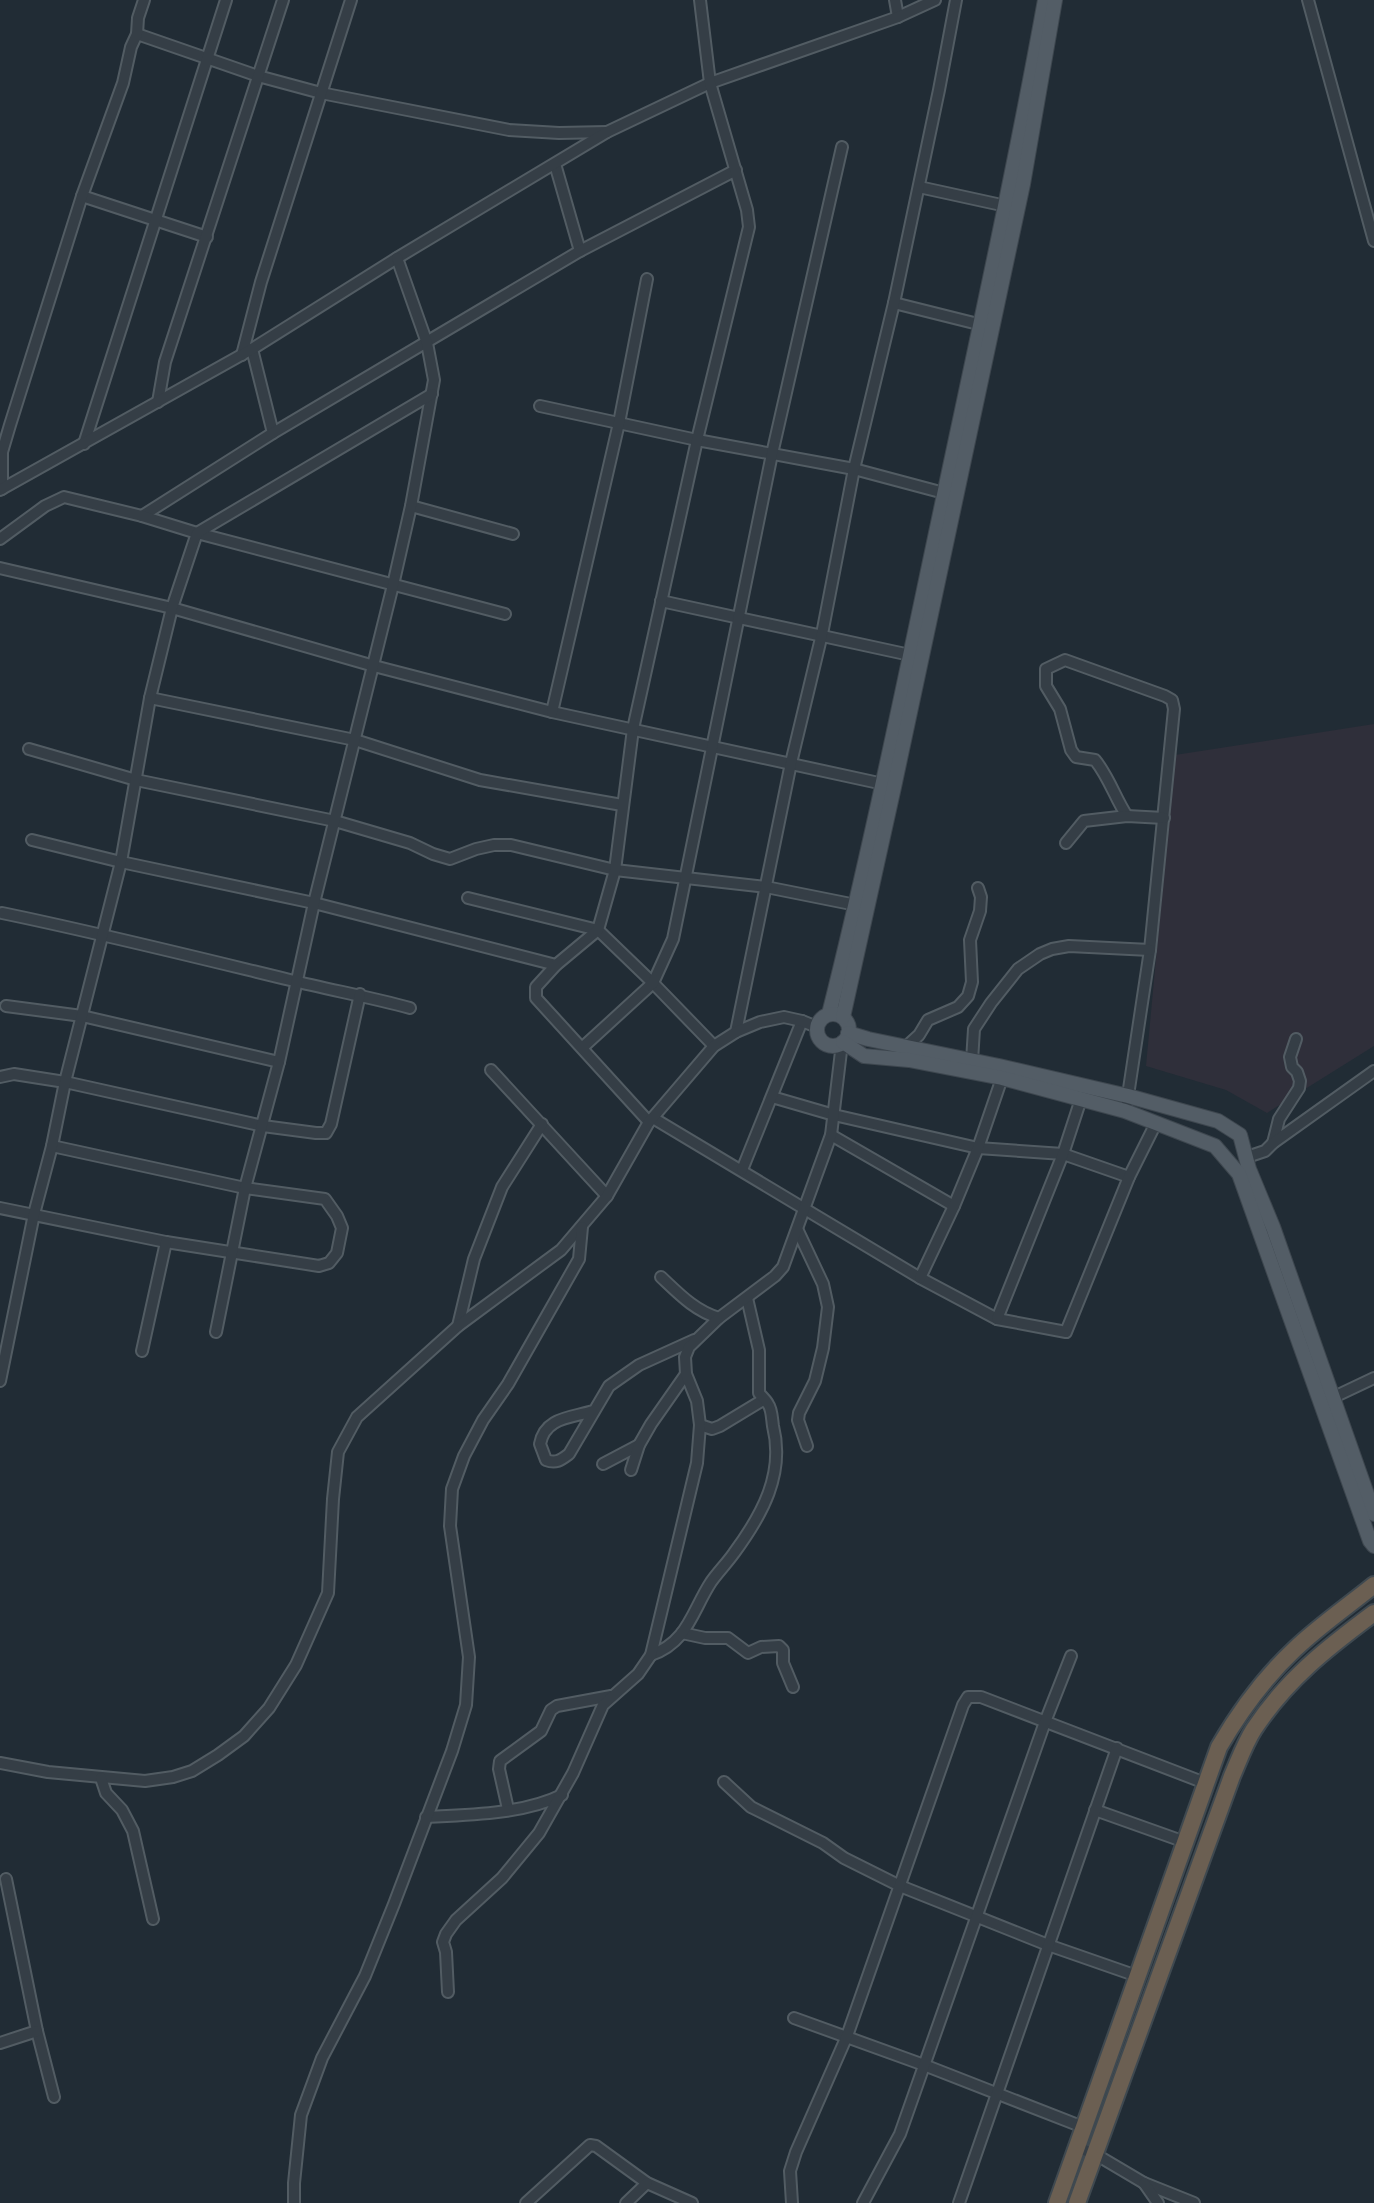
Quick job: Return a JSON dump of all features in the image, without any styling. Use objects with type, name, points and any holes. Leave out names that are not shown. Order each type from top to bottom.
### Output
[{"type":"highway","points":[[1057,2203],[1219,1747],[1240,1711],[1270,1674],[1296,1648],[1374,1585]]},
{"type":"highway","points":[[1077,2203],[1232,1776],[1252,1731],[1273,1702],[1302,1669],[1374,1613]]},
{"type":"highway","points":[[1173,1877],[1192,1884]]},
{"type":"main road","points":[[836,1016],[856,904],[888,785],[910,655],[1006,206],[1045,0]]},
{"type":"main road","points":[[836,1016],[1023,184],[1055,0]]},
{"type":"main road","points":[[845,1039],[848,1024],[836,1016],[821,1019],[817,1027],[819,1037],[822,1042],[832,1046],[845,1039],[907,1047],[972,1061],[1128,1096],[1218,1121],[1240,1135],[1249,1169],[1273,1227],[1280,1268],[1370,1541],[1374,1546]]},
{"type":"main road","points":[[845,1039],[864,1056],[909,1060],[1002,1078],[1125,1111],[1215,1146],[1239,1174],[1260,1234],[1280,1268],[1334,1397],[1374,1514]]},
{"type":"street","points":[[1,490],[2,452],[82,196],[123,83],[144,0]]},
{"type":"street","points":[[84,444],[226,0]]},
{"type":"street","points":[[158,402],[165,362],[283,0]]},
{"type":"street","points":[[273,433],[247,352],[261,282],[351,0]]},
{"type":"street","points":[[700,0],[710,83],[747,210],[748,227],[697,440],[633,729],[615,870],[598,930],[556,965],[536,987],[536,998],[651,1120],[742,1170],[804,1210],[920,1278],[997,1319],[1066,1332],[1130,1177],[1156,1123]]},
{"type":"street","points":[[895,0],[898,16]]},
{"type":"street","points":[[1,490],[247,352],[397,258],[607,132],[710,83],[898,16],[935,0]]},
{"type":"street","points":[[736,1032],[791,763],[822,634],[854,470],[919,187],[956,0]]},
{"type":"street","points":[[1308,0],[1374,241]]},
{"type":"street","points":[[137,34],[207,60],[321,93],[509,130],[559,133],[607,132]]},
{"type":"street","points":[[583,1047],[653,983],[673,939],[772,454],[842,147]]},
{"type":"street","points":[[555,164],[580,251]]},
{"type":"street","points":[[142,516],[273,433],[580,251],[736,170]]},
{"type":"street","points":[[919,187],[1006,206]]},
{"type":"street","points":[[82,196],[155,222],[207,237]]},
{"type":"street","points":[[216,1332],[245,1188],[279,1062],[314,903],[393,585],[411,506],[432,394],[434,380],[427,343],[397,258]]},
{"type":"street","points":[[552,712],[619,423],[647,279]]},
{"type":"street","points":[[894,303],[981,325]]},
{"type":"street","points":[[0,1381],[34,1214],[121,862],[150,698],[172,608],[197,533],[432,394]]},
{"type":"street","points":[[540,406],[697,440],[854,470],[944,493]]},
{"type":"street","points":[[0,539],[45,506],[64,497],[505,614]]},
{"type":"street","points":[[411,506],[513,534]]},
{"type":"street","points":[[0,568],[172,608],[374,666],[552,712],[888,785]]},
{"type":"street","points":[[661,601],[822,634],[910,655]]},
{"type":"street","points":[[1125,1111],[1150,950],[1174,709],[1172,700],[1065,660],[1056,663],[1046,669],[1046,686],[1060,709],[1071,750],[1076,757],[1095,760],[1105,772],[1113,793],[1127,816]]},
{"type":"street","points":[[150,698],[355,740],[480,780],[622,806]]},
{"type":"street","points":[[29,749],[136,780],[335,822],[410,843],[450,859],[476,849],[494,845],[511,845],[615,870],[766,887],[856,904]]},
{"type":"street","points":[[1066,843],[1084,821],[1127,816],[1164,818]]},
{"type":"street","points":[[32,840],[121,862],[314,903],[556,965]]},
{"type":"street","points":[[907,1047],[920,1035],[928,1020],[958,1007],[968,996],[972,982],[970,940],[980,911],[981,897],[978,888]]},
{"type":"street","points":[[468,898],[598,930],[714,1046]]},
{"type":"street","points":[[2,914],[103,934],[296,981],[360,994],[410,1008]]},
{"type":"street","points":[[972,1061],[974,1029],[1018,969],[1040,954],[1069,946],[1150,950]]},
{"type":"street","points":[[0,1077],[14,1074],[65,1082],[263,1126],[316,1133],[326,1132],[331,1124],[360,994]]},
{"type":"street","points":[[6,1006],[82,1016],[279,1062]]},
{"type":"street","points":[[0,1763],[48,1772],[145,1781],[173,1777],[192,1771],[244,1736],[269,1708],[296,1665],[328,1593],[338,1452],[345,1435],[357,1417],[458,1326],[561,1250],[607,1196],[651,1120],[714,1046],[736,1032],[760,1022],[784,1017],[817,1027]]},
{"type":"street","points":[[742,1170],[802,1021]]},
{"type":"street","points":[[447,1992],[446,1952],[443,1942],[447,1934],[456,1920],[502,1878],[539,1833],[563,1794],[603,1705],[638,1674],[651,1654],[697,1463],[700,1425],[697,1401],[686,1374],[685,1363],[689,1347],[703,1336],[719,1318],[783,1268],[831,1135],[845,1039]]},
{"type":"street","points":[[1273,1143],[1279,1119],[1299,1088],[1300,1081],[1297,1072],[1292,1067],[1290,1057],[1296,1039]]},
{"type":"street","points":[[491,1070],[607,1196]]},
{"type":"street","points":[[1247,1157],[1265,1151],[1374,1071]]},
{"type":"street","points":[[920,1278],[978,1148],[1002,1078]]},
{"type":"street","points":[[772,1097],[834,1116],[978,1148],[1063,1154],[1130,1177]]},
{"type":"street","points":[[997,1319],[1063,1154],[1081,1100]]},
{"type":"street","points":[[458,1326],[474,1259],[502,1187],[542,1124]]},
{"type":"street","points":[[831,1135],[954,1206]]},
{"type":"street","points":[[0,1208],[166,1242],[319,1266],[329,1263],[337,1253],[342,1228],[325,1199],[245,1188],[52,1146]]},
{"type":"street","points":[[294,2203],[301,2115],[322,2058],[365,1976],[394,1904],[452,1751],[466,1705],[469,1657],[450,1526],[452,1489],[464,1456],[483,1420],[508,1384],[579,1259],[582,1227]]},
{"type":"street","points":[[798,1231],[823,1284],[828,1307],[823,1348],[815,1381],[799,1413],[798,1420],[807,1446]]},
{"type":"street","points":[[142,1351],[166,1242]]},
{"type":"street","points":[[661,1277],[692,1305],[705,1314],[719,1318]]},
{"type":"street","points":[[651,1654],[664,1650],[677,1641],[711,1582],[735,1552],[767,1499],[777,1464],[777,1444],[768,1403],[759,1393],[759,1350],[747,1298]]},
{"type":"street","points":[[593,1411],[553,1422],[546,1428],[541,1436],[540,1444],[546,1460],[552,1462],[560,1460],[569,1454],[609,1386],[639,1365],[703,1336]]},
{"type":"street","points":[[631,1470],[639,1445],[651,1424],[686,1374]]},
{"type":"street","points":[[1334,1397],[1374,1378]]},
{"type":"street","points":[[700,1425],[712,1429],[720,1426],[763,1400]]},
{"type":"street","points":[[603,1464],[639,1445]]},
{"type":"street","points":[[682,1633],[705,1638],[728,1638],[748,1653],[761,1647],[779,1646],[783,1650],[783,1663],[793,1687]]},
{"type":"street","points":[[863,2203],[900,2134],[975,1917],[1071,1656]]},
{"type":"street","points":[[508,1809],[499,1769],[500,1761],[542,1731],[550,1710],[557,1706],[612,1696]]},
{"type":"street","points":[[792,2203],[790,2171],[796,2152],[847,2037],[968,1696],[981,1697],[1205,1783]]},
{"type":"street","points":[[958,2203],[1117,1748]]},
{"type":"street","points":[[101,1778],[106,1793],[122,1809],[133,1831],[153,1919]]},
{"type":"street","points":[[724,1782],[751,1808],[824,1843],[844,1858],[900,1886],[1048,1945],[1137,1976]]},
{"type":"street","points":[[426,1817],[479,1815],[549,1801],[563,1794]]},
{"type":"street","points":[[1095,1810],[1185,1842]]},
{"type":"street","points":[[6,1879],[37,2031],[54,2097]]},
{"type":"street","points":[[794,2018],[924,2065],[1083,2127]]},
{"type":"street","points":[[0,2043],[37,2031]]},
{"type":"street","points":[[526,2203],[590,2145],[596,2146],[647,2183],[692,2203]]},
{"type":"street","points":[[1076,2147],[1095,2154],[1144,2183],[1194,2203]]},
{"type":"street","points":[[626,2203],[647,2183]]},
{"type":"street","points":[[1144,2183],[1158,2203]]},
{"type":"shaded area","points":[[1374,724],[1374,1046],[1267,1113],[1226,1090],[1146,1066],[1175,755]]}]
